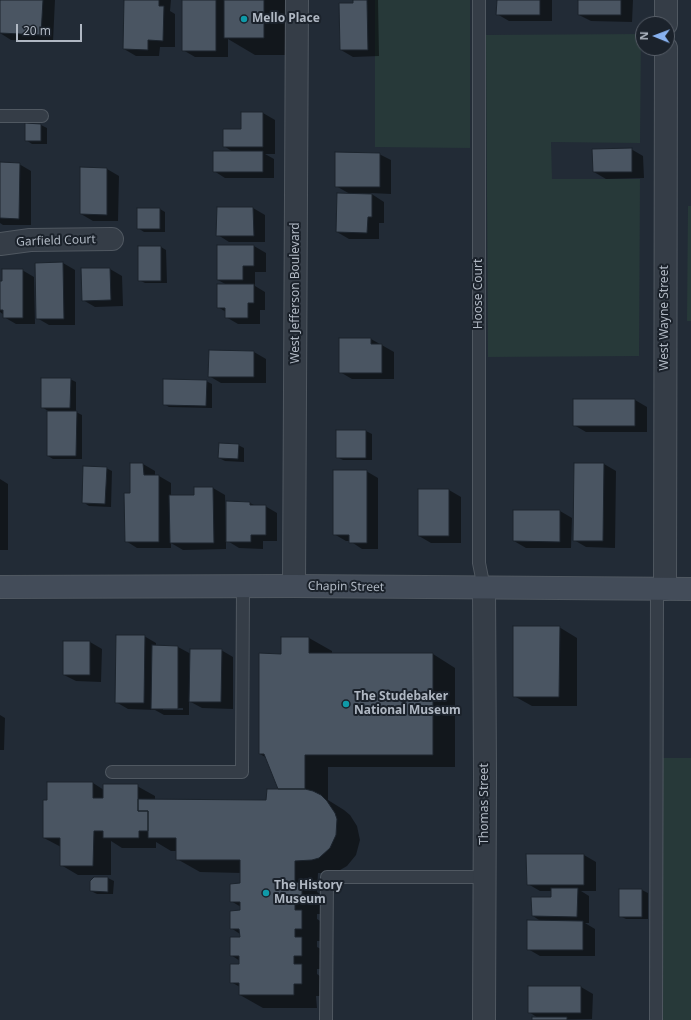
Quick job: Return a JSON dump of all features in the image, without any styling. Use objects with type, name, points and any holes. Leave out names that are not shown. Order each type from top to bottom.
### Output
[{"type":"main road","name":"Chapin Street","points":[[0,588],[294,586],[691,589]]},
{"type":"street","name":"West Jefferson Boulevard","points":[[294,586],[297,0]]},
{"type":"street","points":[[666,0],[666,16]]},
{"type":"street","name":"West Wayne Street","points":[[661,589],[666,56]]},
{"type":"street","name":"Garfield Court","points":[[0,244],[30,240],[112,239]]},
{"type":"street","name":"Thomas Street","points":[[484,588],[484,1020]]},
{"type":"lane","name":"Hoose Court","points":[[479,0],[479,563],[484,588]]},
{"type":"lane","points":[[0,116],[42,116]]},
{"type":"lane","points":[[112,772],[242,772],[243,586]]},
{"type":"lane","points":[[656,1020],[661,589]]},
{"type":"lane","points":[[326,1020],[327,876],[485,877]]},
{"type":"shaded area","points":[[375,0],[470,0],[470,148],[375,147]]},
{"type":"shaded area","points":[[635,34],[635,56],[641,56],[640,143],[551,142],[552,179],[640,179],[639,356],[488,357],[486,35]]},
{"type":"shaded area","points":[[688,206],[691,206],[691,321],[687,321]]},
{"type":"shaded area","points":[[663,758],[691,758],[691,1020],[663,1020]]},
{"type":"building","points":[[0,0],[43,0],[41,35],[0,33]]},
{"type":"building","points":[[124,0],[159,0],[159,6],[164,6],[163,41],[148,40],[148,50],[123,49]]},
{"type":"building","points":[[182,0],[216,0],[216,51],[182,51]]},
{"type":"building","name":"Mello Place","points":[[224,0],[264,0],[264,38],[224,38]]},
{"type":"building","points":[[353,0],[367,0],[368,50],[340,50],[339,3],[353,3]]},
{"type":"building","points":[[497,0],[540,0],[540,15],[496,15]]},
{"type":"building","points":[[578,0],[621,0],[621,15],[578,15]]},
{"type":"building","points":[[241,112],[263,112],[263,147],[223,147],[223,129],[241,129]]},
{"type":"building","points":[[25,123],[41,124],[41,141],[25,141]]},
{"type":"building","points":[[632,148],[632,172],[593,172],[592,149]]},
{"type":"building","points":[[213,151],[263,151],[263,172],[213,172]]},
{"type":"building","points":[[335,152],[380,153],[380,187],[335,187]]},
{"type":"building","points":[[0,162],[20,163],[19,219],[0,218]]},
{"type":"building","points":[[80,167],[107,168],[107,215],[80,214]]},
{"type":"building","points":[[337,193],[372,194],[372,217],[368,217],[367,233],[336,232]]},
{"type":"building","points":[[217,207],[253,207],[254,236],[216,236]]},
{"type":"building","points":[[137,208],[160,208],[160,229],[137,229]]},
{"type":"building","points":[[217,245],[254,245],[254,266],[243,266],[243,280],[217,280]]},
{"type":"building","points":[[138,246],[161,246],[161,281],[138,281]]},
{"type":"building","points":[[63,262],[64,319],[36,319],[35,263]]},
{"type":"building","points":[[81,268],[110,268],[111,300],[82,301]]},
{"type":"building","points":[[2,269],[23,269],[23,318],[3,318],[3,310],[0,310],[0,281],[2,281]]},
{"type":"building","points":[[217,284],[254,284],[254,303],[248,303],[248,318],[225,318],[225,308],[217,308]]},
{"type":"building","points":[[339,338],[371,338],[371,344],[382,344],[382,373],[339,373]]},
{"type":"building","points":[[209,350],[254,351],[254,377],[208,377]]},
{"type":"building","points":[[41,378],[71,378],[70,408],[41,408]]},
{"type":"building","points":[[163,379],[207,380],[206,406],[163,405]]},
{"type":"building","points":[[573,399],[635,399],[635,426],[573,426]]},
{"type":"building","points":[[47,411],[77,411],[76,456],[47,456]]},
{"type":"building","points":[[336,430],[366,430],[366,458],[336,458]]},
{"type":"building","points":[[219,443],[239,444],[238,459],[218,458]]},
{"type":"building","points":[[130,463],[143,463],[144,475],[159,475],[159,542],[125,542],[124,493],[130,493]]},
{"type":"building","points":[[574,463],[604,463],[603,541],[573,541]]},
{"type":"building","points":[[83,466],[107,467],[105,504],[82,503]]},
{"type":"building","points":[[333,470],[367,470],[367,543],[349,543],[349,535],[333,535]]},
{"type":"building","points":[[194,487],[213,487],[214,543],[170,543],[169,495],[194,495]]},
{"type":"building","points":[[418,489],[449,489],[449,536],[418,536]]},
{"type":"building","points":[[226,501],[250,502],[250,505],[266,505],[266,535],[251,535],[251,542],[226,542]]},
{"type":"building","points":[[513,510],[560,510],[560,542],[513,541]]},
{"type":"building","points":[[513,626],[560,626],[559,697],[513,697]]},
{"type":"building","points":[[116,635],[145,635],[144,703],[115,703]]},
{"type":"building","name":"The Studebaker National Museum","points":[[281,637],[309,637],[309,653],[433,653],[433,755],[305,755],[305,789],[278,789],[264,754],[259,754],[259,653],[281,654]]},
{"type":"building","points":[[63,641],[90,641],[90,675],[63,675]]},
{"type":"building","points":[[152,645],[178,646],[178,709],[151,709]]},
{"type":"building","points":[[190,649],[222,649],[221,702],[189,702]]},
{"type":"building","points":[[47,782],[93,782],[93,798],[103,798],[103,784],[138,784],[138,811],[148,811],[148,831],[139,831],[139,838],[103,838],[103,831],[94,831],[93,866],[60,866],[60,838],[43,838],[43,800],[47,800]]},
{"type":"building","name":"The History Museum","points":[[267,789],[305,789],[321,795],[335,813],[337,819],[336,835],[330,848],[319,858],[295,861],[295,882],[302,883],[302,902],[295,902],[295,910],[302,910],[302,929],[295,929],[295,937],[302,937],[302,956],[294,956],[294,964],[302,964],[302,984],[294,984],[294,995],[239,995],[239,983],[230,983],[230,964],[239,964],[239,956],[230,956],[230,937],[240,937],[239,929],[230,929],[230,911],[240,910],[240,902],[230,902],[230,884],[240,883],[240,860],[176,860],[176,838],[148,838],[148,811],[138,811],[138,799],[266,800]]},
{"type":"building","points":[[526,854],[584,854],[584,885],[527,885]]},
{"type":"building","points":[[94,877],[108,877],[108,892],[90,891],[90,881]]},
{"type":"building","points":[[551,888],[578,888],[577,917],[532,916],[531,897],[551,897]]},
{"type":"building","points":[[619,889],[642,889],[642,917],[619,917]]},
{"type":"building","points":[[527,920],[583,921],[583,950],[527,950]]},
{"type":"building","points":[[528,986],[581,986],[581,1013],[528,1013]]},
{"type":"building","points":[[532,1017],[567,1017],[567,1020],[532,1020]]},
{"type":"place","name":"Mello Place","points":[[244,19]]},
{"type":"place","name":"The Studebaker National Museum","points":[[346,704]]},
{"type":"place","name":"The History Museum","points":[[266,893]]}]
